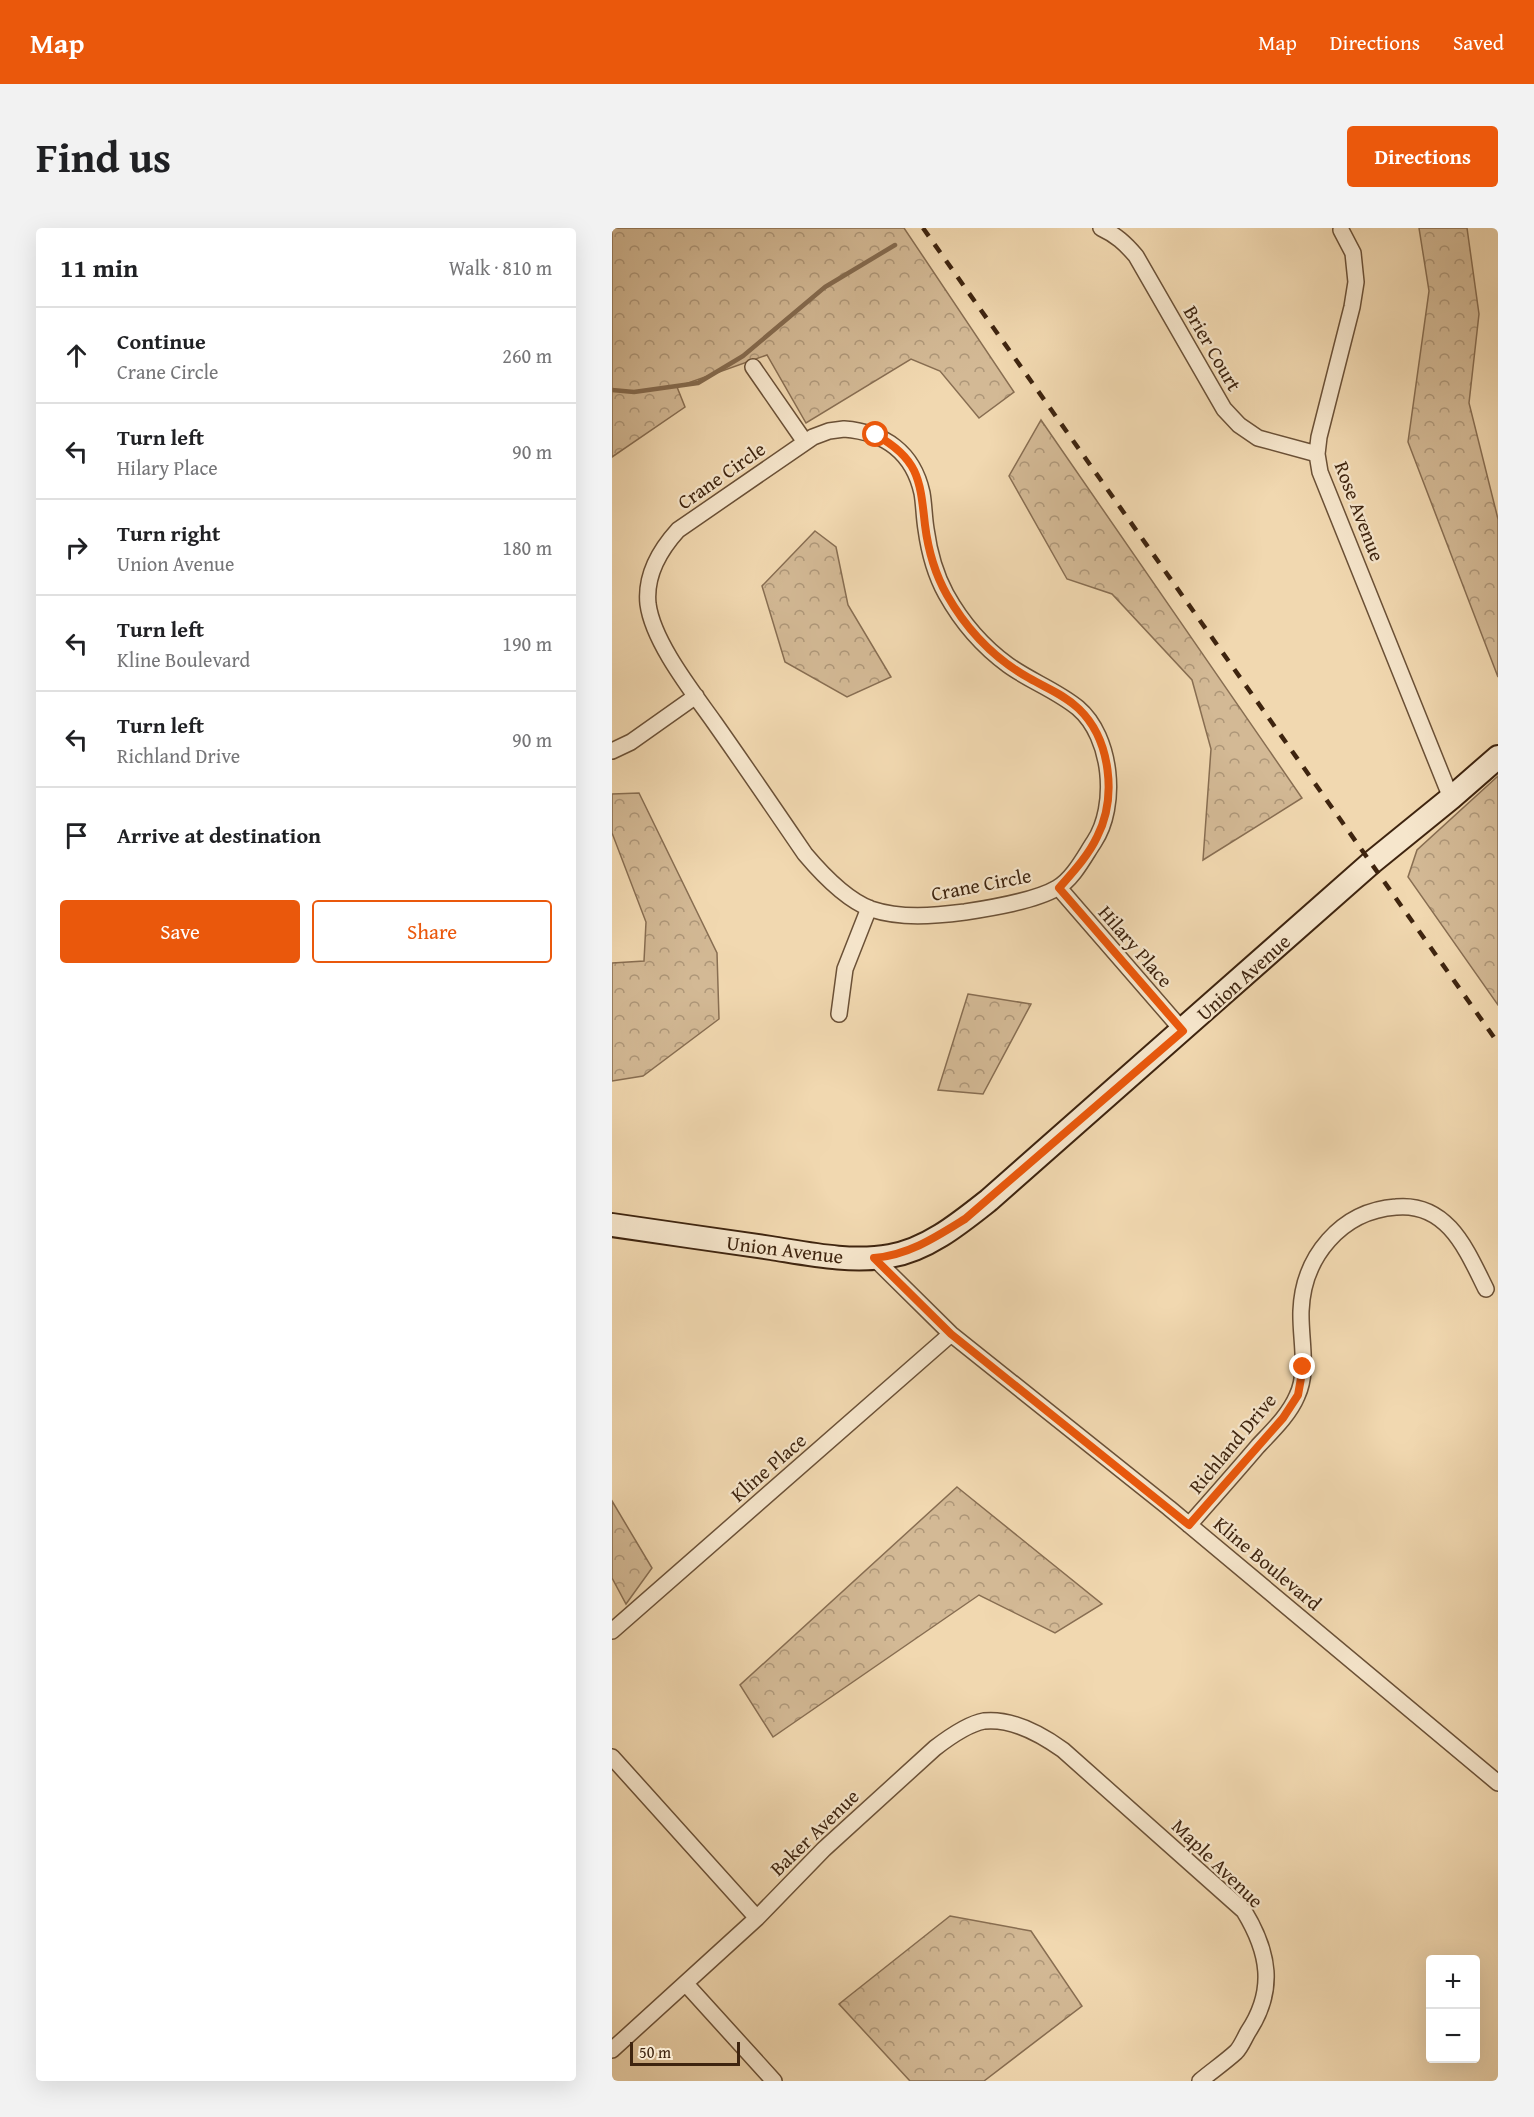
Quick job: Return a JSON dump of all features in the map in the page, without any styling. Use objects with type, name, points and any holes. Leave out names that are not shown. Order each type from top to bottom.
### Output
[{"type":"main road","name":"Union Avenue","points":[[612,1225],[816,1255],[874,1258],[891,1256],[928,1242],[965,1219],[1183,1031],[1371,863],[1498,757]]},
{"type":"street","name":"Brier Court","points":[[1101,228],[1125,243],[1136,256],[1224,409],[1239,425],[1258,438],[1317,454]]},
{"type":"street","name":"Rose Avenue","points":[[1341,230],[1353,253],[1356,282],[1353,307],[1319,437],[1317,454],[1320,472],[1451,798]]},
{"type":"street","points":[[753,367],[805,442]]},
{"type":"street","name":"Crane Circle","points":[[844,429],[860,430],[890,443],[912,466],[919,480],[928,539],[936,572],[945,592],[973,634],[1009,666],[1080,709],[1092,726],[1103,749],[1107,767],[1108,805],[1098,836],[1077,868],[1059,888],[1033,897],[982,909],[930,916],[895,914],[869,908],[833,884],[805,854],[696,696],[652,623],[648,597],[649,579],[663,547],[678,530],[805,442],[829,432],[844,429]]},
{"type":"street","points":[[612,752],[631,742],[696,696]]},
{"type":"street","name":"Hilary Place","points":[[1059,888],[1183,1031]]},
{"type":"street","points":[[839,1014],[845,969],[869,908]]},
{"type":"street","name":"Richland Drive","points":[[1189,1525],[1283,1418],[1298,1395],[1303,1367],[1301,1311],[1303,1290],[1314,1259],[1342,1227],[1361,1216],[1398,1206],[1430,1213],[1444,1221],[1455,1232],[1486,1289]]},
{"type":"street","name":"Kline Boulevard","points":[[874,1258],[951,1334],[1189,1525],[1498,1783]]},
{"type":"street","name":"Kline Place","points":[[612,1631],[951,1334]]},
{"type":"street","name":"Baker Avenue","points":[[612,2050],[757,1918],[824,1850],[935,1748],[950,1737],[984,1721],[1008,1724],[1030,1730],[1048,1739],[1070,1756]]},
{"type":"street","name":"Maple Avenue","points":[[1070,1756],[1244,1911],[1255,1928],[1266,1965],[1267,1982],[1261,2009],[1238,2050],[1200,2081]]},
{"type":"street","points":[[612,1757],[757,1918]]},
{"type":"street","points":[[686,1984],[774,2081]]},
{"type":"green space","points":[[612,228],[904,228],[1014,392],[979,418],[940,371],[911,359],[806,423],[767,355],[677,387],[685,407],[612,457]]},
{"type":"green space","points":[[1419,228],[1467,228],[1479,314],[1469,403],[1498,519],[1498,677],[1408,442],[1429,291]]},
{"type":"green space","points":[[1041,420],[1302,798],[1203,860],[1211,749],[1192,680],[1112,594],[1067,579],[1009,476]]},
{"type":"green space","points":[[815,531],[836,547],[848,605],[891,677],[847,697],[785,662],[762,586]]},
{"type":"green space","points":[[1498,776],[1498,1005],[1408,877],[1417,850]]},
{"type":"green space","points":[[639,793],[717,953],[719,1019],[643,1076],[612,1081],[612,963],[644,961],[646,922],[612,833],[612,794]]},
{"type":"green space","points":[[968,994],[1031,1004],[983,1094],[938,1090]]},
{"type":"green space","points":[[957,1487],[1102,1604],[1055,1633],[979,1595],[773,1737],[740,1685]]},
{"type":"green space","points":[[612,1501],[652,1568],[626,1604],[612,1578]]},
{"type":"green space","points":[[950,1916],[1031,1931],[1082,2006],[984,2081],[910,2081],[839,2004]]},
{"type":"waterway","points":[[612,390],[634,392],[698,383],[743,356],[825,287],[895,245]]},
{"type":"railway","points":[[923,228],[1498,1043]]},
{"type":"route","points":[[876,435],[902,453],[919,480],[930,550],[936,572],[945,592],[973,634],[1009,666],[1080,709],[1092,726],[1103,749],[1109,777],[1108,805],[1098,836],[1077,868],[1059,888],[1183,1031],[965,1219],[928,1242],[910,1250],[874,1258],[951,1334],[1189,1525],[1283,1418],[1298,1395],[1303,1367]]}]
